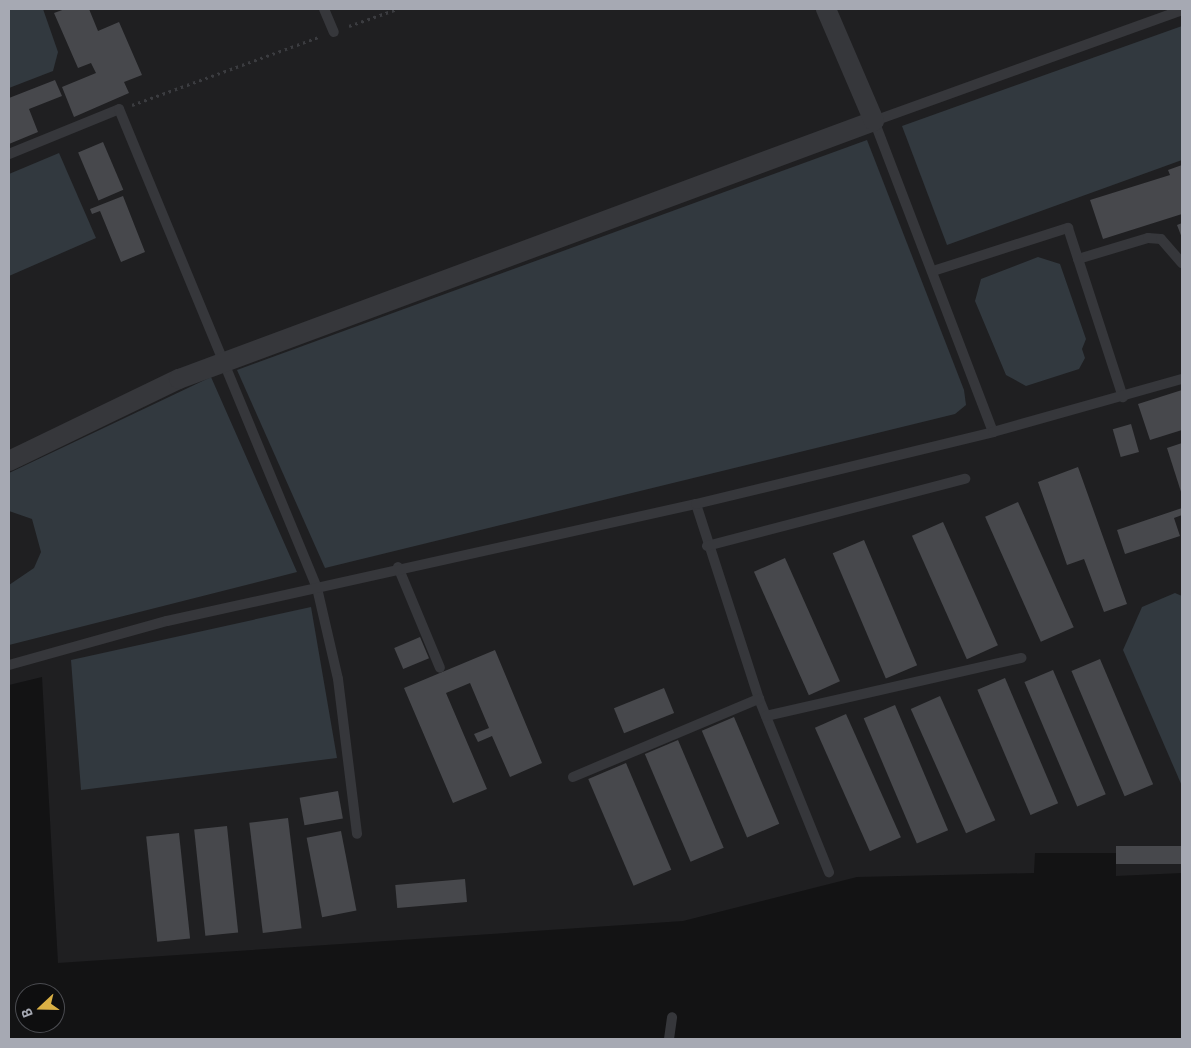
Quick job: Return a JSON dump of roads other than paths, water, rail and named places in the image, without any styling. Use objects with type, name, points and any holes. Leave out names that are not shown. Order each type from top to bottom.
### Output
[{"type":"street","points":[[9,461],[222,362],[874,121],[826,9]]},
{"type":"lane","points":[[324,9],[334,32]]},
{"type":"lane","points":[[993,432],[874,121],[1182,10]]},
{"type":"lane","points":[[9,154],[119,110],[317,588],[338,679],[357,834]]},
{"type":"lane","points":[[933,271],[1068,228],[1123,396]]},
{"type":"lane","points":[[1078,259],[1148,238],[1161,239],[1182,263]]},
{"type":"lane","points":[[9,665],[167,621],[317,588],[398,567],[696,504],[993,432],[1182,379]]},
{"type":"lane","points":[[707,546],[965,479]]},
{"type":"lane","points":[[696,504],[707,546],[759,699],[829,872]]},
{"type":"lane","points":[[398,567],[440,668]]},
{"type":"lane","points":[[766,716],[1021,658]]},
{"type":"lane","points":[[573,777],[759,699]]},
{"type":"lane","points":[[669,1039],[672,1017]]}]
